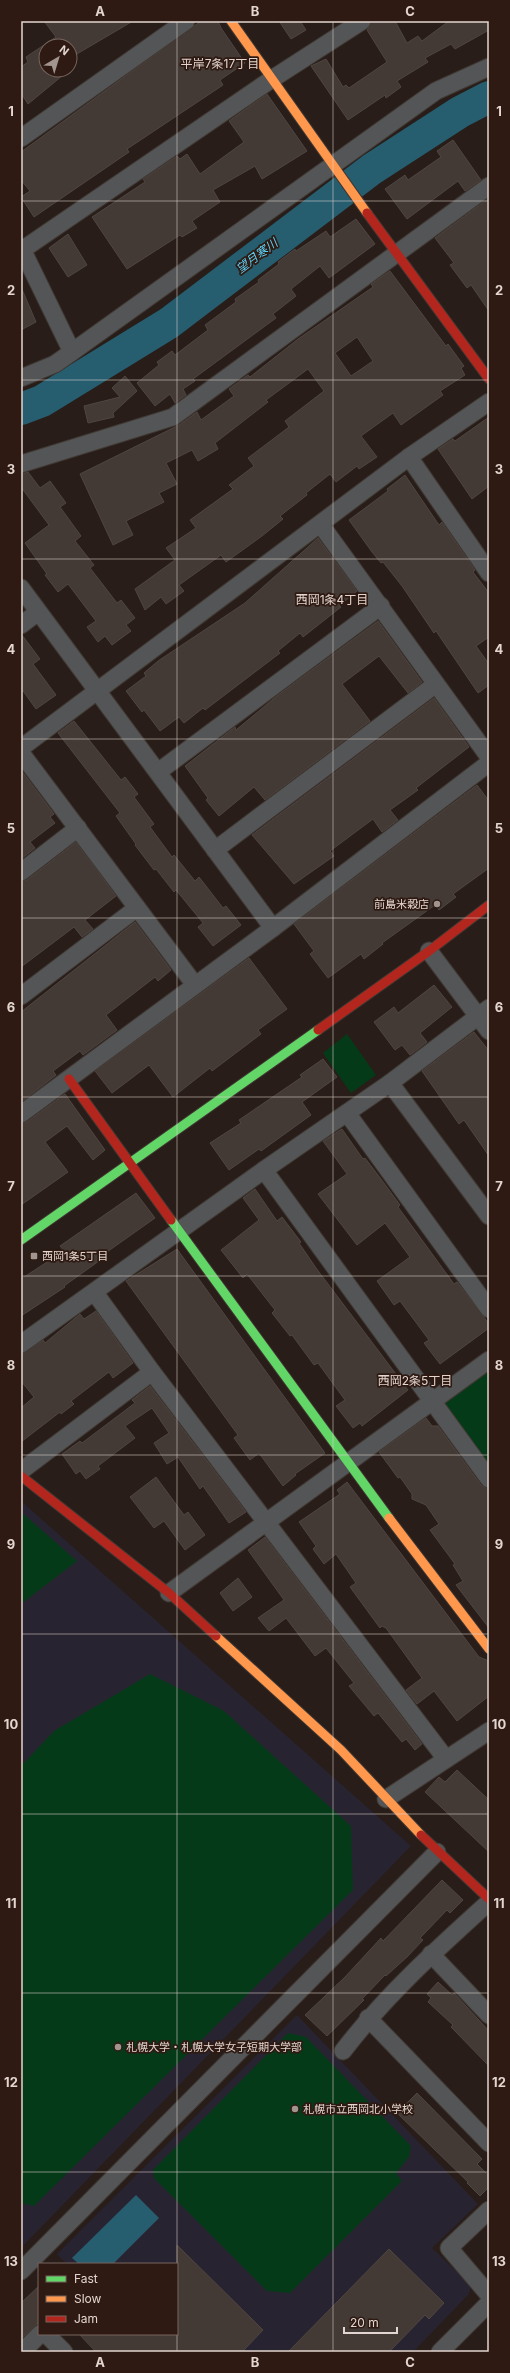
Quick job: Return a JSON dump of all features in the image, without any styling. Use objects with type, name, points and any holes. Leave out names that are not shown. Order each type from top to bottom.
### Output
[{"type":"street","points":[[21,138],[186,21]]},
{"type":"street","points":[[230,21],[489,380]]},
{"type":"street","points":[[72,352],[22,248],[272,79],[362,21]]},
{"type":"street","points":[[21,378],[55,364],[334,167],[436,91],[489,67]]},
{"type":"street","points":[[21,464],[173,417],[489,186]]},
{"type":"street","points":[[21,748],[321,525],[409,457],[489,402]]},
{"type":"street","points":[[409,457],[489,573]]},
{"type":"street","points":[[321,525],[489,757]]},
{"type":"street","points":[[21,588],[273,928]]},
{"type":"street","points":[[158,772],[380,606]]},
{"type":"street","points":[[21,625],[38,612]]},
{"type":"street","points":[[215,850],[436,684]]},
{"type":"street","points":[[21,752],[195,985]]},
{"type":"street","points":[[21,1114],[273,928],[489,763]]},
{"type":"street","points":[[21,872],[78,828]]},
{"type":"street","points":[[21,1240],[429,951],[489,905]]},
{"type":"street","points":[[21,996],[138,908]]},
{"type":"street","points":[[429,951],[484,1012],[489,1031]]},
{"type":"street","points":[[21,1344],[95,1293],[264,1170],[390,1083],[484,1012]]},
{"type":"street","points":[[69,1079],[347,1462],[489,1649]]},
{"type":"street","points":[[390,1083],[489,1216]]},
{"type":"street","points":[[347,1113],[489,1309]]},
{"type":"street","points":[[264,1170],[489,1479]]},
{"type":"street","points":[[95,1293],[152,1372],[446,1759]]},
{"type":"street","points":[[169,1593],[489,1360]]},
{"type":"street","points":[[21,1471],[152,1372]]},
{"type":"street","points":[[21,1476],[169,1593],[340,1750],[437,1852],[489,1899]]},
{"type":"street","points":[[386,1799],[489,1731]]},
{"type":"street","points":[[21,2271],[437,1852]]},
{"type":"street","points":[[343,2051],[368,2018],[431,1954],[489,1902]]},
{"type":"street","points":[[431,1954],[489,2015]]},
{"type":"street","points":[[368,2018],[489,2143]]},
{"type":"street","points":[[489,2210],[449,2248],[489,2295]]},
{"type":"street","points":[[440,2352],[489,2303]]},
{"type":"street","points":[[22,2352],[39,2335]]},
{"type":"street","points":[[47,2335],[64,2352]]},
{"type":"shaded area","name":"札幌大学・札幌大学女子短期大学部","points":[[21,1501],[411,1846],[21,2248]]},
{"type":"shaded area","name":"札幌市立西岡北小学校","points":[[297,2015],[478,2204],[432,2248],[471,2285],[469,2294],[413,2352],[152,2352],[176,2335],[178,2335],[178,2263],[66,2263],[57,2254]]},
{"type":"green space","points":[[347,1034],[376,1075],[351,1093],[323,1053]]},
{"type":"green space","points":[[489,1368],[489,1468],[441,1403]]},
{"type":"green space","points":[[21,1512],[77,1561],[21,1604]]},
{"type":"green space","name":"札幌大学・札幌大学女子短期大学部","points":[[150,1674],[224,1711],[351,1826],[353,1890],[34,2206],[21,2203],[21,1766],[54,1731]]},
{"type":"green space","points":[[288,2033],[306,2037],[411,2146],[409,2157],[396,2173],[402,2181],[290,2293],[267,2291],[154,2178],[153,2170]]},
{"type":"water","points":[[136,2195],[159,2218],[114,2263],[78,2263],[72,2258]]},
{"type":"building","points":[[44,21],[133,21],[78,53],[78,38],[54,38],[56,37]]},
{"type":"building","points":[[201,21],[218,21],[221,28],[245,63],[220,80],[223,85],[127,149],[129,152],[34,217],[21,197],[30,191],[21,180],[21,152]]},
{"type":"building","points":[[279,21],[300,21],[306,30],[291,39]]},
{"type":"building","points":[[372,21],[395,21],[407,43],[418,36],[422,41],[449,21],[489,21],[489,30],[455,49],[451,44],[425,58],[428,62],[397,81],[401,87],[386,98],[385,95],[348,120],[311,66],[326,59],[343,87],[346,85],[349,88],[387,62],[367,30]]},
{"type":"building","points":[[38,49],[38,78],[60,78],[28,104],[21,93],[21,67],[28,62],[26,57]]},
{"type":"building","points":[[267,94],[307,151],[262,179],[255,166],[213,190],[220,202],[192,221],[197,228],[182,237],[180,235],[127,269],[92,217],[145,182],[143,179],[177,156],[180,159],[187,154],[200,174],[244,142],[229,121]]},
{"type":"building","points":[[453,140],[481,180],[465,191],[458,181],[407,219],[385,189],[405,175],[408,180],[441,157],[437,151]]},
{"type":"building","points":[[489,198],[489,311],[471,285],[467,288],[450,265],[454,263],[435,238]]},
{"type":"building","points":[[356,219],[375,244],[329,278],[320,266],[291,289],[296,296],[273,314],[276,318],[193,379],[195,381],[183,389],[186,395],[175,403],[170,394],[155,406],[137,383],[159,365],[157,362],[172,351],[175,355],[208,330],[205,325],[236,302],[235,299],[259,282],[258,280],[279,264],[278,262],[295,249],[296,251],[326,231],[330,237]]},
{"type":"building","points":[[68,234],[87,265],[68,277],[49,248]]},
{"type":"building","points":[[390,271],[446,346],[448,344],[464,366],[461,368],[465,375],[440,391],[443,395],[401,425],[393,413],[361,436],[377,457],[359,469],[357,466],[336,482],[330,474],[306,493],[307,495],[280,516],[283,519],[262,536],[226,562],[221,555],[179,585],[184,591],[166,604],[161,597],[145,610],[135,589],[175,560],[166,548],[196,528],[190,520],[233,489],[229,485],[254,466],[248,458],[289,427],[285,421],[324,391],[308,369],[266,400],[268,402],[215,443],[218,449],[198,461],[192,450],[166,463],[177,484],[159,493],[164,502],[126,521],[133,535],[113,545],[80,474],[179,425],[197,412],[201,420],[234,396],[229,389],[248,375],[250,377],[298,339],[373,287],[371,284]],"holes":[[[357,337],[373,361],[351,376],[335,353]]]},
{"type":"building","points":[[21,287],[36,322],[21,330]]},
{"type":"building","points":[[125,376],[137,391],[113,413],[114,417],[88,423],[84,406],[120,397],[112,388]]},
{"type":"building","points":[[489,417],[489,486],[472,499],[438,449],[453,439],[455,441]]},
{"type":"building","points":[[28,472],[40,488],[50,481],[66,503],[60,507],[81,536],[75,541],[94,565],[90,568],[117,603],[121,600],[135,618],[126,625],[131,631],[112,645],[105,636],[98,642],[87,627],[96,621],[68,584],[58,592],[45,575],[47,574],[25,543],[49,525],[21,487],[21,474]]},
{"type":"building","points":[[405,475],[439,525],[442,522],[475,570],[473,572],[489,593],[489,637],[476,646],[489,664],[489,685],[478,693],[436,631],[434,633],[402,586],[383,562],[381,563],[372,552],[349,520],[388,491],[387,489]]},
{"type":"building","points":[[318,538],[357,591],[339,606],[341,607],[303,637],[300,633],[278,651],[280,653],[205,710],[203,708],[184,723],[179,717],[160,731],[144,710],[142,712],[126,691],[146,676],[144,673],[158,661],[245,603]]},
{"type":"building","points":[[378,621],[422,682],[408,693],[379,656],[342,684],[370,721],[265,800],[254,787],[219,816],[206,800],[208,798],[185,766],[235,727],[236,730],[278,695]]},
{"type":"building","points":[[22,635],[40,659],[33,664],[56,695],[36,709],[21,688]]},
{"type":"building","points":[[434,698],[469,747],[416,788],[418,790],[390,810],[398,820],[382,832],[373,819],[330,851],[334,856],[294,884],[252,835]]},
{"type":"building","points":[[74,721],[121,780],[125,777],[138,794],[134,797],[154,824],[150,827],[172,857],[174,855],[195,881],[199,877],[223,908],[226,906],[241,925],[213,946],[198,927],[203,923],[176,890],[174,892],[156,869],[154,870],[116,816],[120,813],[58,733]]},
{"type":"building","points":[[21,770],[54,814],[50,817],[55,823],[30,842],[35,848],[21,859]]},
{"type":"building","points":[[477,785],[489,801],[489,868],[453,894],[456,897],[439,910],[435,905],[382,943],[383,944],[364,959],[361,954],[328,978],[310,954],[314,951],[294,924]]},
{"type":"building","points":[[76,842],[116,896],[85,920],[93,929],[82,937],[74,927],[21,967],[21,882],[27,880]]},
{"type":"building","points":[[135,922],[171,970],[158,981],[155,977],[106,1015],[117,1030],[83,1055],[80,1051],[53,1071],[56,1075],[21,1102],[21,1012]]},
{"type":"building","points":[[249,958],[287,1009],[258,1030],[261,1034],[212,1071],[210,1068],[173,1097],[149,1065],[112,1093],[95,1071]]},
{"type":"building","points":[[434,985],[452,1007],[420,1033],[427,1042],[410,1055],[402,1045],[395,1050],[374,1022],[394,1007],[398,1013]]},
{"type":"building","points":[[474,1032],[489,1051],[489,1156],[464,1120],[459,1124],[422,1071]]},
{"type":"building","points":[[323,1059],[337,1077],[302,1102],[311,1115],[261,1151],[259,1149],[229,1170],[210,1143],[241,1123],[239,1120],[302,1077],[300,1075]]},
{"type":"building","points":[[65,1094],[105,1150],[93,1160],[67,1126],[45,1142],[68,1172],[21,1205],[21,1124],[27,1122]]},
{"type":"building","points":[[342,1129],[363,1159],[365,1158],[400,1205],[398,1207],[454,1284],[457,1282],[489,1324],[489,1328],[440,1364],[424,1343],[429,1340],[400,1301],[394,1305],[377,1281],[410,1257],[385,1223],[357,1245],[318,1194],[347,1174],[323,1141]]},
{"type":"building","points":[[255,1189],[277,1221],[282,1217],[301,1242],[299,1243],[316,1268],[408,1390],[362,1426],[360,1423],[353,1428],[336,1406],[345,1400],[318,1363],[314,1365],[292,1335],[290,1336],[272,1313],[275,1310],[247,1274],[243,1278],[221,1250],[259,1220],[243,1198]]},
{"type":"building","points":[[136,1193],[155,1218],[97,1259],[99,1261],[64,1286],[65,1287],[21,1316],[21,1279],[64,1251],[60,1246]]},
{"type":"building","points":[[177,1249],[325,1453],[295,1474],[296,1475],[283,1486],[259,1453],[250,1460],[234,1438],[238,1435],[126,1281]]},
{"type":"building","points":[[96,1311],[133,1363],[113,1378],[109,1372],[71,1401],[74,1404],[61,1414],[60,1412],[21,1442],[21,1408],[34,1397],[21,1381],[21,1355],[43,1340],[45,1343],[80,1314],[84,1319]]},
{"type":"building","points":[[150,1386],[246,1512],[229,1523],[203,1486],[200,1489],[178,1457],[167,1464],[154,1443],[169,1433],[152,1408],[125,1426],[135,1438],[98,1466],[100,1469],[86,1479],[80,1471],[76,1474],[62,1454],[80,1441],[82,1443],[135,1403],[132,1400]]},
{"type":"building","points":[[426,1418],[432,1426],[438,1426],[481,1485],[489,1489],[489,1628],[456,1585],[463,1581],[453,1565],[455,1564],[430,1530],[439,1524],[426,1505],[412,1499],[412,1494],[379,1452]]},
{"type":"building","points":[[156,1477],[184,1515],[188,1512],[205,1535],[185,1550],[164,1521],[154,1528],[130,1497]]},
{"type":"building","points":[[347,1482],[479,1657],[489,1661],[489,1696],[457,1721],[434,1691],[417,1704],[406,1690],[422,1678],[386,1628],[382,1626],[380,1628],[350,1587],[356,1583],[336,1554],[324,1564],[313,1549],[316,1546],[299,1522],[340,1494],[337,1490]]},
{"type":"building","points":[[265,1537],[422,1744],[415,1750],[406,1739],[402,1742],[378,1713],[374,1716],[349,1686],[354,1683],[326,1648],[315,1656],[286,1618],[269,1631],[258,1618],[284,1600],[248,1550]]},
{"type":"building","points":[[238,1578],[252,1597],[233,1611],[220,1593]]},
{"type":"building","points":[[457,1770],[489,1800],[489,1852],[425,1792],[439,1777],[445,1782]]},
{"type":"building","points":[[442,1880],[463,1900],[450,1913],[447,1910],[420,1938],[423,1940],[407,1957],[386,1976],[385,1975],[362,1999],[364,2000],[327,2036],[305,2015],[345,1977],[381,1938],[383,1941]]},
{"type":"building","points":[[438,1982],[452,1995],[454,1993],[489,2031],[489,2066],[451,2027],[453,2025],[428,2002],[431,1998],[427,1994]]},
{"type":"building","points":[[417,2093],[482,2159],[477,2164],[489,2176],[489,2187],[480,2196],[467,2183],[468,2182],[397,2113]]},
{"type":"building","points":[[177,2245],[263,2330],[242,2352],[96,2352],[80,2335],[178,2335]]},
{"type":"building","points":[[389,2249],[444,2303],[429,2319],[425,2315],[389,2352],[288,2352]]},
{"type":"building","points":[[38,2287],[38,2323],[21,2339],[21,2303]]},
{"type":"waterway","name":"望月寒川","points":[[21,409],[42,401],[169,323],[372,169],[460,112],[489,97]]},
{"type":"traffic: fast","points":[[21,1240],[318,1030]]},
{"type":"traffic: fast","points":[[171,1220],[389,1518]]},
{"type":"traffic: slow","points":[[231,21],[367,213]]},
{"type":"traffic: slow","points":[[389,1518],[489,1649]]},
{"type":"traffic: slow","points":[[216,1636],[341,1750],[421,1835]]},
{"type":"traffic: jam","points":[[367,213],[489,379]]},
{"type":"traffic: jam","points":[[318,1030],[429,951],[489,905]]},
{"type":"traffic: jam","points":[[69,1079],[171,1220]]},
{"type":"traffic: jam","points":[[21,1476],[169,1593],[216,1636]]},
{"type":"traffic: jam","points":[[421,1835],[489,1899]]},
{"type":"place","name":"前島米穀店","points":[[437,904]]},
{"type":"place","name":"西岡1条5丁目","points":[[34,1256]]},
{"type":"place","name":"札幌大学・札幌大学女子短期大学部","points":[[118,2047]]},
{"type":"place","name":"札幌市立西岡北小学校","points":[[295,2109]]},
{"type":"district","name":"平岸7条17丁目","points":[[220,64]]},
{"type":"district","name":"西岡1条4丁目","points":[[332,600]]},
{"type":"district","name":"西岡2条5丁目","points":[[415,1381]]}]
